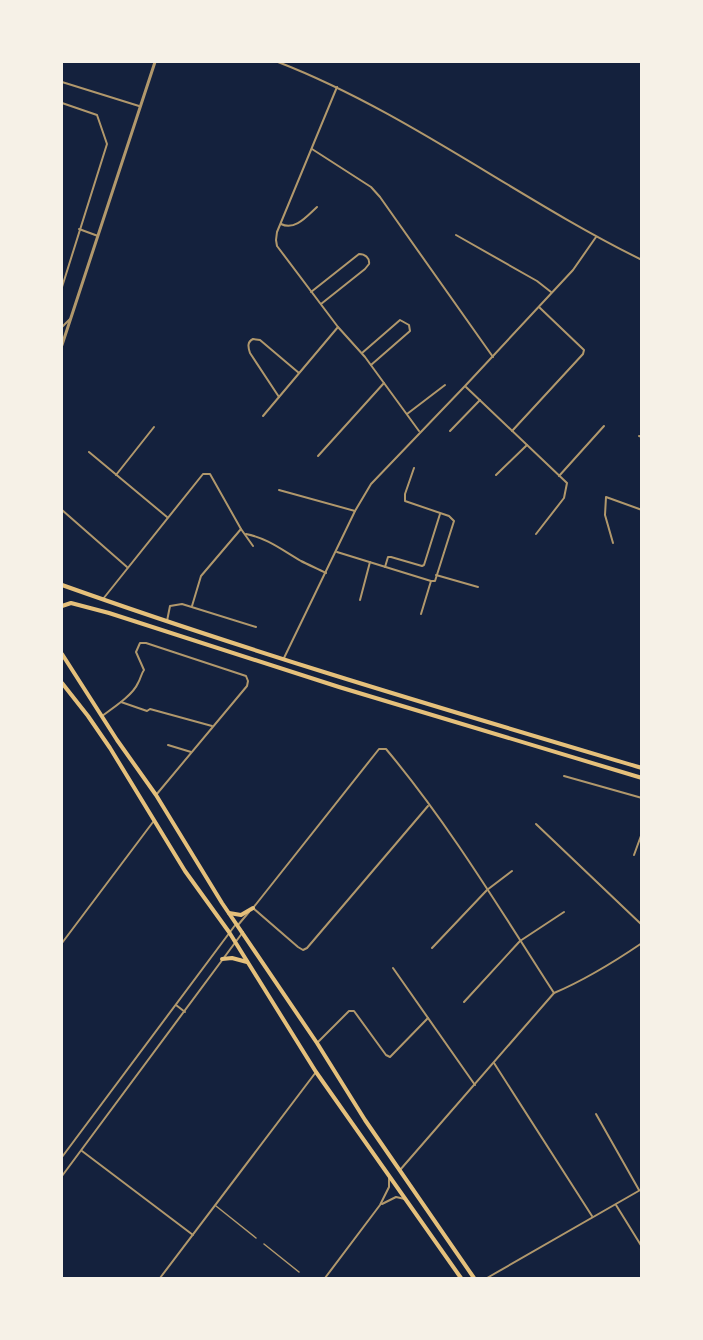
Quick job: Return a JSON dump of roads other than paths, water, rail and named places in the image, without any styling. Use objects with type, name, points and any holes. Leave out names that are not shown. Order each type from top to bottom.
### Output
[{"type":"main road","points":[[62,585],[102,601],[283,660],[642,768]]},
{"type":"main road","points":[[62,606],[71,603],[110,613],[339,687],[642,778]]},
{"type":"main road","points":[[62,654],[156,795],[229,913],[317,1043],[364,1120],[474,1278]]},
{"type":"main road","points":[[62,683],[88,716],[185,871],[235,941],[315,1072],[460,1278]]},
{"type":"main road","points":[[229,913],[241,915],[253,908]]},
{"type":"main road","points":[[222,959],[232,958],[248,962]]},
{"type":"street","points":[[62,345],[155,62]]},
{"type":"street","points":[[278,62],[373,105],[596,237],[642,260]]},
{"type":"street","points":[[62,82],[140,106]]},
{"type":"street","points":[[337,87],[276,240],[311,292],[362,353],[420,432]]},
{"type":"street","points":[[62,103],[97,115],[107,144],[62,287]]},
{"type":"street","points":[[312,149],[371,187],[380,197],[493,357]]},
{"type":"street","points":[[281,224],[287,227],[294,226],[317,207]]},
{"type":"street","points":[[79,229],[98,236]]},
{"type":"street","points":[[456,235],[537,281],[551,292]]},
{"type":"street","points":[[283,660],[355,511],[371,484],[573,270],[596,237]]},
{"type":"street","points":[[311,292],[359,254],[368,258],[369,264],[363,271],[321,304]]},
{"type":"street","points":[[512,431],[583,354],[584,350],[539,306]]},
{"type":"street","points":[[62,327],[70,319]]},
{"type":"street","points":[[362,353],[400,320],[409,325],[410,332],[371,365]]},
{"type":"street","points":[[263,416],[338,327]]},
{"type":"street","points":[[279,397],[250,352],[249,341],[260,340],[299,373]]},
{"type":"street","points":[[318,456],[384,383]]},
{"type":"street","points":[[407,414],[445,385]]},
{"type":"street","points":[[465,386],[567,483],[564,498],[536,534]]},
{"type":"street","points":[[450,431],[480,400]]},
{"type":"street","points":[[560,476],[604,426]]},
{"type":"street","points":[[116,475],[154,427]]},
{"type":"street","points":[[496,475],[527,445]]},
{"type":"street","points":[[89,452],[167,518]]},
{"type":"street","points":[[337,552],[435,581],[454,521],[449,516],[405,501],[405,494],[414,468]]},
{"type":"street","points":[[102,601],[203,474],[210,474],[253,546]]},
{"type":"street","points":[[279,490],[355,511]]},
{"type":"street","points":[[613,543],[605,515],[606,497],[642,510]]},
{"type":"street","points":[[62,510],[127,567]]},
{"type":"street","points":[[385,567],[388,557],[391,556],[424,565],[440,514]]},
{"type":"street","points":[[192,607],[201,576],[241,529]]},
{"type":"street","points":[[244,534],[271,542],[302,562],[326,573]]},
{"type":"street","points":[[360,600],[370,562]]},
{"type":"street","points":[[436,575],[478,587]]},
{"type":"street","points":[[421,614],[431,581]]},
{"type":"street","points":[[167,622],[172,605],[182,604],[256,627]]},
{"type":"street","points":[[102,716],[121,702],[138,683],[139,676],[144,670],[136,652],[140,643],[246,676],[247,686],[156,795]]},
{"type":"street","points":[[121,702],[147,711],[150,709],[212,726]]},
{"type":"street","points":[[168,745],[191,752]]},
{"type":"street","points":[[62,1157],[229,932],[253,908],[378,749],[386,749],[407,774],[466,858],[554,993]]},
{"type":"street","points":[[564,776],[642,798]]},
{"type":"street","points":[[253,908],[303,950],[307,948],[428,806]]},
{"type":"street","points":[[62,943],[155,820]]},
{"type":"street","points":[[536,824],[642,925]]},
{"type":"street","points":[[634,855],[642,833]]},
{"type":"street","points":[[432,948],[487,890],[512,871]]},
{"type":"street","points":[[464,1002],[520,941],[564,912]]},
{"type":"street","points":[[62,1176],[243,932]]},
{"type":"street","points":[[399,1170],[554,993],[582,980],[642,943]]},
{"type":"street","points":[[393,968],[475,1085]]},
{"type":"street","points":[[176,1005],[185,1012]]},
{"type":"street","points":[[317,1043],[349,1011],[354,1011],[386,1055],[390,1057],[428,1018]]},
{"type":"street","points":[[494,1063],[592,1216]]},
{"type":"street","points":[[160,1278],[315,1072]]},
{"type":"street","points":[[487,1278],[640,1189],[596,1114]]},
{"type":"street","points":[[81,1150],[193,1235]]},
{"type":"street","points":[[325,1278],[380,1205],[388,1187],[388,1173]]},
{"type":"street","points":[[380,1205],[396,1197],[406,1199]]},
{"type":"street","points":[[616,1204],[642,1247]]},
{"type":"lane","points":[[216,1205],[256,1238]]},
{"type":"lane","points":[[264,1244],[299,1272]]}]
